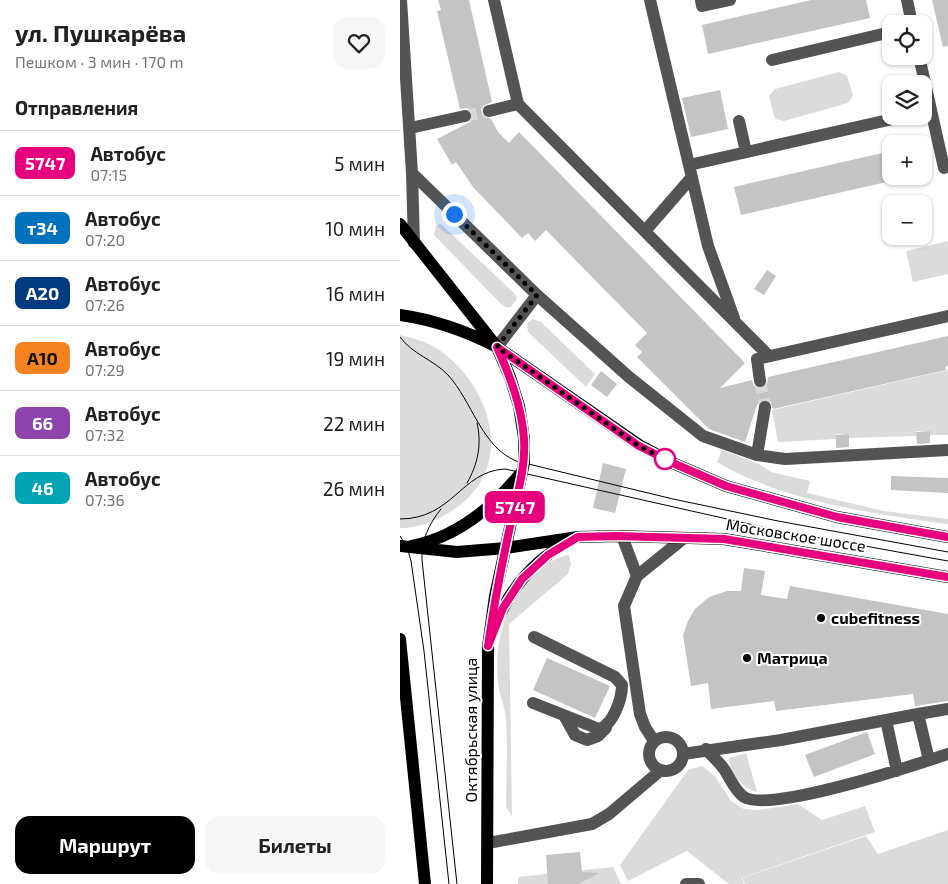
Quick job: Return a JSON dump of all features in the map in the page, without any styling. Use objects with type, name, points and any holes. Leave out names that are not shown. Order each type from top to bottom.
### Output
[{"type":"main road","points":[[400,224],[497,347]]},
{"type":"main road","points":[[400,315],[449,325],[497,347]]},
{"type":"main road","name":"Октябрьская улица","points":[[488,884],[488,646],[495,596],[522,471],[524,438],[519,406],[510,377],[497,347]]},
{"type":"main road","name":"Московское шоссе","points":[[497,347],[639,446],[717,482],[785,504],[837,517],[948,537]]},
{"type":"main road","points":[[404,547],[440,538],[470,521],[494,502],[522,471]]},
{"type":"main road","name":"Московское шоссе","points":[[404,547],[447,552],[506,548],[578,537],[622,536],[724,539],[948,577]]},
{"type":"main road","points":[[488,646],[503,608],[522,579],[548,555],[578,537]]},
{"type":"main road","points":[[400,639],[404,725],[425,884]]},
{"type":"street","points":[[401,0],[410,128],[414,243]]},
{"type":"street","points":[[494,0],[518,104],[769,356]]},
{"type":"street","points":[[650,0],[708,246],[735,322]]},
{"type":"street","points":[[701,0],[702,6],[730,0]]},
{"type":"street","points":[[907,0],[910,15]]},
{"type":"street","points":[[772,60],[882,34]]},
{"type":"street","points":[[490,111],[518,104]]},
{"type":"street","points":[[410,128],[465,116]]},
{"type":"street","points":[[739,121],[746,152]]},
{"type":"street","points":[[645,231],[690,171],[746,152],[882,121]]},
{"type":"street","points":[[932,125],[944,168]]},
{"type":"street","points":[[412,173],[537,295],[629,377],[702,436],[757,455],[785,458],[948,450]]},
{"type":"street","points":[[497,347],[537,295]]},
{"type":"street","points":[[760,381],[756,359],[948,316]]},
{"type":"street","points":[[757,455],[765,407]]},
{"type":"street","points":[[622,536],[637,576]]},
{"type":"street","points":[[654,741],[645,727],[640,714],[624,606],[637,576],[684,538]]},
{"type":"street","points":[[533,703],[595,729],[609,724],[622,692],[620,680],[534,637]]},
{"type":"street","points":[[683,754],[706,749],[781,740],[948,709]]},
{"type":"street","points":[[918,714],[929,760]]},
{"type":"street","points":[[886,720],[897,771]]},
{"type":"street","points":[[488,843],[592,824],[609,814],[661,770],[676,768],[683,754],[680,744],[672,738],[663,737],[654,741],[649,750],[650,760],[661,770]]},
{"type":"street","points":[[706,749],[723,768],[737,790],[745,797],[756,801],[800,796],[897,771],[948,754]]},
{"type":"street","points":[[686,884],[699,884]]},
{"type":"shaded area","points":[[839,72],[847,76],[853,95],[848,103],[784,121],[775,119],[769,96],[775,89]]},
{"type":"shaded area","points":[[441,224],[516,295],[517,299],[511,307],[501,304],[434,235],[436,225]]},
{"type":"shaded area","points":[[948,241],[948,274],[913,282],[906,251]]},
{"type":"shaded area","points":[[533,319],[541,322],[595,374],[586,387],[528,332],[527,323]]},
{"type":"shaded area","points":[[400,335],[436,348],[455,363],[470,381],[482,401],[489,423],[491,445],[487,467],[477,487],[460,505],[434,521],[405,528],[400,528]]},
{"type":"shaded area","points":[[948,370],[948,435],[930,435],[929,431],[916,431],[916,436],[849,438],[849,434],[836,434],[836,439],[778,442],[772,410]]},
{"type":"shaded area","points":[[722,450],[759,464],[771,472],[810,481],[807,493],[884,511],[948,519],[948,524],[889,516],[829,504],[770,487],[717,462]]},
{"type":"shaded area","points":[[569,555],[571,565],[568,574],[509,624],[512,816],[506,807],[506,719],[497,667],[500,637],[510,608],[526,583],[548,563]]},
{"type":"shaded area","points":[[746,753],[757,792],[737,779],[729,763],[729,758]]},
{"type":"shaded area","points":[[702,766],[715,776],[731,801],[744,809],[758,810],[798,804],[822,820],[865,806],[875,832],[741,878],[744,884],[729,884],[687,851],[628,881],[620,865],[688,770]]},
{"type":"shaded area","points":[[948,830],[948,884],[745,884],[742,878],[866,836],[878,854]]},
{"type":"shaded area","points":[[613,867],[621,884],[518,884],[518,877]]},
{"type":"building","points":[[438,0],[469,0],[492,102],[481,109],[483,116],[491,119],[498,132],[509,143],[519,132],[745,363],[720,388],[752,380],[754,386],[762,389],[767,384],[768,377],[948,336],[948,366],[945,367],[946,370],[773,409],[770,401],[763,399],[757,405],[745,442],[709,429],[637,357],[642,352],[635,345],[647,333],[546,230],[535,241],[528,233],[522,238],[473,187],[456,162],[452,165],[437,139],[470,122],[473,115],[468,108],[460,109],[437,11],[441,10]]},
{"type":"building","points":[[811,0],[866,0],[870,18],[708,54],[702,25]]},
{"type":"building","points":[[932,0],[948,0],[948,46],[943,47]]},
{"type":"building","points":[[720,90],[728,129],[691,137],[682,98]]},
{"type":"building","points":[[882,153],[882,183],[741,215],[734,187]]},
{"type":"building","points":[[767,270],[776,276],[764,295],[754,289]]},
{"type":"building","points":[[601,371],[617,384],[607,397],[591,385]]},
{"type":"building","points":[[930,431],[930,443],[917,444],[916,432]]},
{"type":"building","points":[[849,434],[849,447],[836,448],[836,435]]},
{"type":"building","points":[[603,463],[626,469],[615,513],[593,508]]},
{"type":"building","points":[[891,476],[948,478],[948,493],[891,490]]},
{"type":"building","points":[[744,568],[765,571],[761,595],[787,599],[790,586],[948,614],[948,701],[915,706],[913,694],[776,711],[774,701],[711,709],[708,683],[691,686],[683,635],[695,609],[709,597],[727,591],[741,591]]},
{"type":"building","points":[[547,658],[610,686],[595,718],[533,690]]},
{"type":"building","points":[[867,732],[875,754],[814,777],[805,755]]},
{"type":"building","points":[[580,852],[582,872],[600,873],[578,884],[548,884],[546,855]]},
{"type":"tunnel","points":[[465,116],[489,111]]},
{"type":"tunnel","points":[[760,381],[765,407]]},
{"type":"tram line","points":[[400,337],[411,348],[448,375],[485,434],[504,454],[516,461],[673,499],[778,521],[948,552]]},
{"type":"tram line","points":[[467,483],[474,469],[478,454],[477,423]]},
{"type":"tram line","points":[[400,519],[418,517],[433,511],[445,504],[477,478],[490,472],[505,469],[776,530],[948,561]]},
{"type":"tram line","points":[[441,509],[427,533],[423,546],[422,560],[457,884]]},
{"type":"tram line","points":[[400,536],[407,547],[411,561],[424,651],[449,884]]},
{"type":"bus line","name":"5747","points":[[948,537],[837,517],[726,486],[639,446],[497,347],[510,377],[519,406],[524,438],[524,464],[495,596],[488,646],[503,608],[522,579],[548,555],[578,537],[616,536],[724,539],[948,577]]},
{"type":"place","name":"cubefitness","points":[[821,618]]},
{"type":"place","name":"Матрица","points":[[747,658]]},
{"type":"route","points":[[454,214],[537,295],[497,347],[639,446],[665,459]]}]
